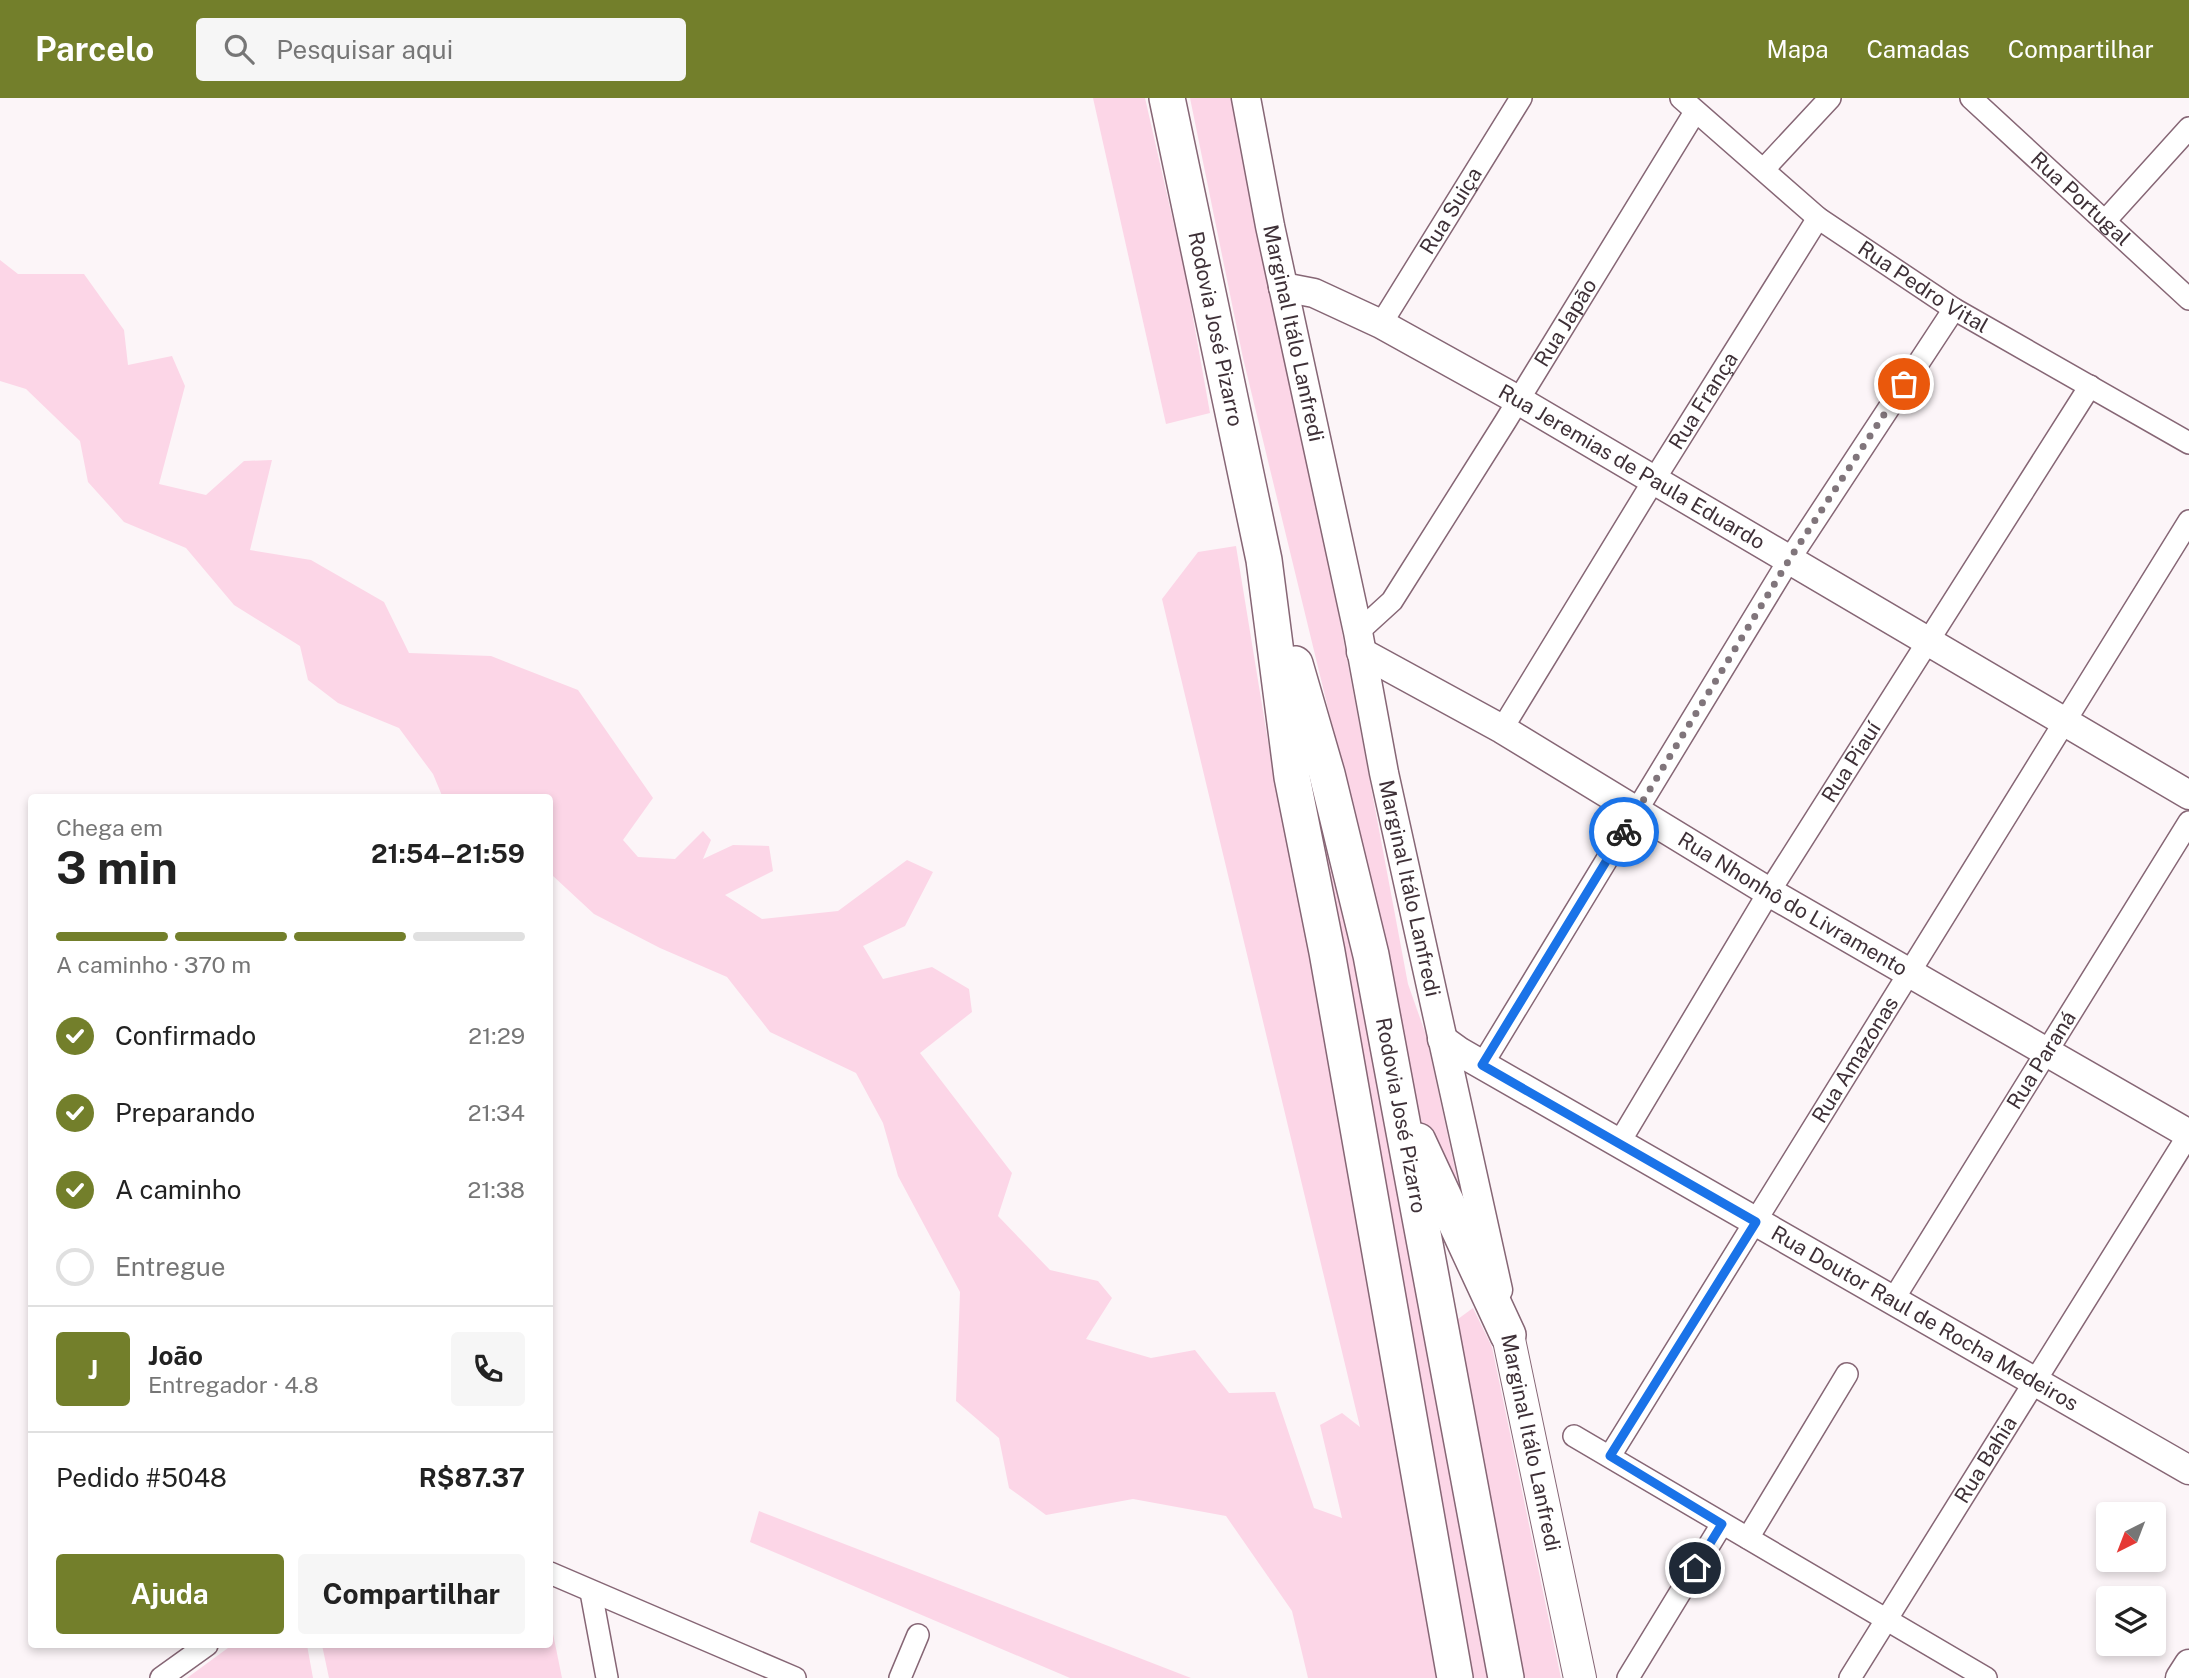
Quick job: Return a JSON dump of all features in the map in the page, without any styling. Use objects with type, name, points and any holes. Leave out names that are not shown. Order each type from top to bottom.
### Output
[{"type":"main road","name":"Rodovia José Pizarro","points":[[1167,98],[1264,560],[1292,777],[1327,952],[1455,1678]]},
{"type":"main road","name":"Rodovia José Pizarro","points":[[1264,560],[1327,774],[1371,955],[1506,1678]]},
{"type":"main road","points":[[1395,1092],[1508,1335]]},
{"type":"main road","name":"Marginal Itálo Lanfredi","points":[[1508,1335],[1580,1678]]},
{"type":"street","name":"Marginal Itálo Lanfredi","points":[[1247,98],[1283,287],[1359,642],[1384,773],[1508,1335]]},
{"type":"street","name":"Rua Suiça","points":[[1381,324],[1521,98]]},
{"type":"street","points":[[1764,169],[1830,98]]},
{"type":"street","name":"Rua Portugal","points":[[1971,98],[2189,299]]},
{"type":"street","name":"Rua Pedro Vital","points":[[1688,105],[1818,218],[1954,309],[2189,443]]},
{"type":"street","name":"Rua Japão","points":[[1359,642],[1392,601],[1518,400],[1688,105]]},
{"type":"street","points":[[2105,221],[2189,128]]},
{"type":"street","name":"Rua França","points":[[1502,729],[1818,218]]},
{"type":"street","name":"Rua Jeremias de Paula Eduardo","points":[[1283,287],[1314,293],[1381,324],[1518,400],[2189,795]]},
{"type":"street","points":[[1482,1065],[1789,560],[1954,309]]},
{"type":"street","name":"Rua Piauí","points":[[1619,1143],[1769,891],[2090,386]]},
{"type":"street","name":"Rua Amazonas","points":[[1610,1456],[2189,521]]},
{"type":"street","name":"Rua Nhonhô do Livramento","points":[[1359,642],[1769,891],[2189,1134]]},
{"type":"street","name":"Rua Paraná","points":[[1893,1300],[2189,822]]},
{"type":"street","name":"Rua Doutor Raul de Rocha Medeiros","points":[[1442,1039],[1482,1065],[2189,1470]]},
{"type":"street","name":"Rua Bahia","points":[[1850,1678],[2189,1134]]},
{"type":"street","points":[[1748,1538],[1847,1374]]},
{"type":"street","points":[[1574,1436],[1986,1678]]},
{"type":"street","points":[[1628,1678],[1722,1524]]},
{"type":"street","points":[[553,1574],[795,1678]]},
{"type":"street","points":[[591,1592],[607,1678]]},
{"type":"street","points":[[900,1678],[918,1635]]},
{"type":"street","points":[[161,1678],[203,1648]]},
{"type":"street","points":[[2180,1678],[2189,1664]]},
{"type":"shaded area","points":[[1093,98],[1145,98],[1185,273],[1210,413],[1166,424]]},
{"type":"shaded area","points":[[1190,98],[1231,98],[1255,224],[1338,611],[1408,984],[1426,1035],[1472,1247],[1447,1192],[1411,1091],[1342,766],[1243,358]]},
{"type":"shaded area","points":[[0,260],[18,274],[84,274],[124,330],[128,365],[172,356],[185,386],[159,484],[206,495],[244,461],[272,460],[250,550],[311,560],[384,602],[409,653],[491,656],[578,690],[653,798],[623,840],[638,857],[675,859],[703,831],[711,840],[703,859],[733,845],[769,846],[773,871],[725,895],[762,919],[838,911],[907,860],[933,872],[905,926],[863,946],[883,979],[932,967],[969,989],[972,1012],[920,1053],[1012,1173],[998,1216],[1050,1270],[1098,1281],[1112,1298],[1086,1339],[1151,1358],[1195,1350],[1229,1393],[1275,1392],[1314,1508],[1342,1518],[1320,1425],[1342,1413],[1360,1427],[1162,599],[1198,552],[1236,546],[1272,766],[1333,1054],[1447,1678],[1308,1678],[1292,1611],[1226,1516],[1133,1499],[1046,1515],[1009,1488],[999,1438],[956,1401],[960,1292],[898,1176],[883,1123],[856,1073],[770,1032],[727,977],[660,948],[594,914],[553,876],[553,794],[441,794],[433,774],[399,728],[338,703],[308,680],[300,646],[234,605],[186,548],[124,522],[88,482],[80,441],[26,389],[0,381]]},
{"type":"shaded area","points":[[1318,778],[1357,960],[1490,1678],[1472,1678],[1300,779]]},
{"type":"shaded area","points":[[1473,1308],[1492,1347],[1561,1678],[1519,1678],[1460,1349],[1458,1319]]},
{"type":"shaded area","points":[[759,1511],[1191,1678],[1070,1678],[750,1542]]},
{"type":"shaded area","points":[[553,1634],[562,1678],[329,1678],[323,1648],[553,1648]]},
{"type":"shaded area","points":[[228,1648],[308,1648],[313,1678],[187,1678]]},
{"type":"way so far","points":[[1624,832],[1789,560],[1904,384]]},
{"type":"route","points":[[1624,832],[1482,1065],[1756,1222],[1610,1456],[1722,1524],[1695,1568]]}]
